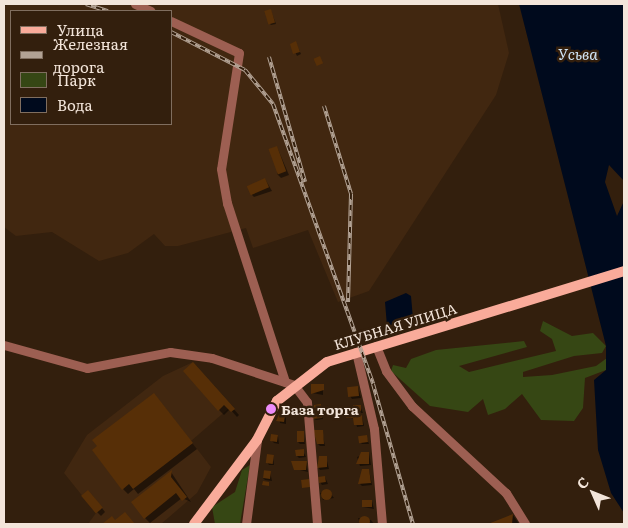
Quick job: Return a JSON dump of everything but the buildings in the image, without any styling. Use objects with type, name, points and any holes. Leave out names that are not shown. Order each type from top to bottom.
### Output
[{"type":"main road","name":"КЛУБНАЯ УЛИЦА","points":[[194,524],[257,440],[277,401],[289,384],[327,362],[356,352],[624,271]]},
{"type":"street","points":[[135,4],[149,10]]},
{"type":"street","points":[[172,20],[239,53],[221,168],[226,203],[289,384],[307,402],[318,524]]},
{"type":"street","points":[[4,345],[87,368],[170,352],[212,358],[289,384]]},
{"type":"street","points":[[376,346],[386,371],[412,406],[506,493],[525,524]]},
{"type":"street","points":[[356,352],[374,429],[382,524]]},
{"type":"street","points":[[246,524],[257,440]]},
{"type":"shaded area","points":[[11,4],[498,4],[509,53],[496,95],[369,291],[338,302],[308,230],[253,248],[246,228],[178,246],[165,246],[154,234],[128,253],[99,261],[52,232],[16,236],[4,227],[4,6]]},
{"type":"shaded area","points":[[193,362],[235,409],[228,409],[191,441],[211,467],[197,493],[161,524],[88,524],[96,513],[64,473],[87,435],[163,376]]},
{"type":"green space","points":[[543,321],[572,336],[593,333],[606,346],[602,353],[574,356],[523,372],[523,377],[552,375],[596,366],[607,358],[606,370],[585,378],[583,408],[574,421],[541,420],[522,394],[505,409],[488,415],[483,399],[468,412],[430,406],[391,371],[393,365],[406,368],[411,359],[436,350],[524,341],[527,347],[459,366],[469,372],[556,351],[552,339],[540,331]]},
{"type":"green space","points":[[250,465],[240,524],[215,524],[212,507],[235,492],[242,470]]},
{"type":"water","name":"Усьва","points":[[519,4],[624,4],[624,181],[609,165],[605,182],[617,216],[624,201],[624,513],[611,493],[598,450],[594,380],[606,370],[606,346]]},
{"type":"water","points":[[406,293],[411,296],[413,319],[387,326],[385,302]]},
{"type":"railway","points":[[86,4],[105,10]]},
{"type":"railway","points":[[172,33],[245,70],[273,104],[373,384],[413,524]]},
{"type":"railway","points":[[269,57],[305,182]]},
{"type":"railway","points":[[324,106],[351,194],[348,302]]},
{"type":"place","name":"База торга","points":[[271,409]]}]
